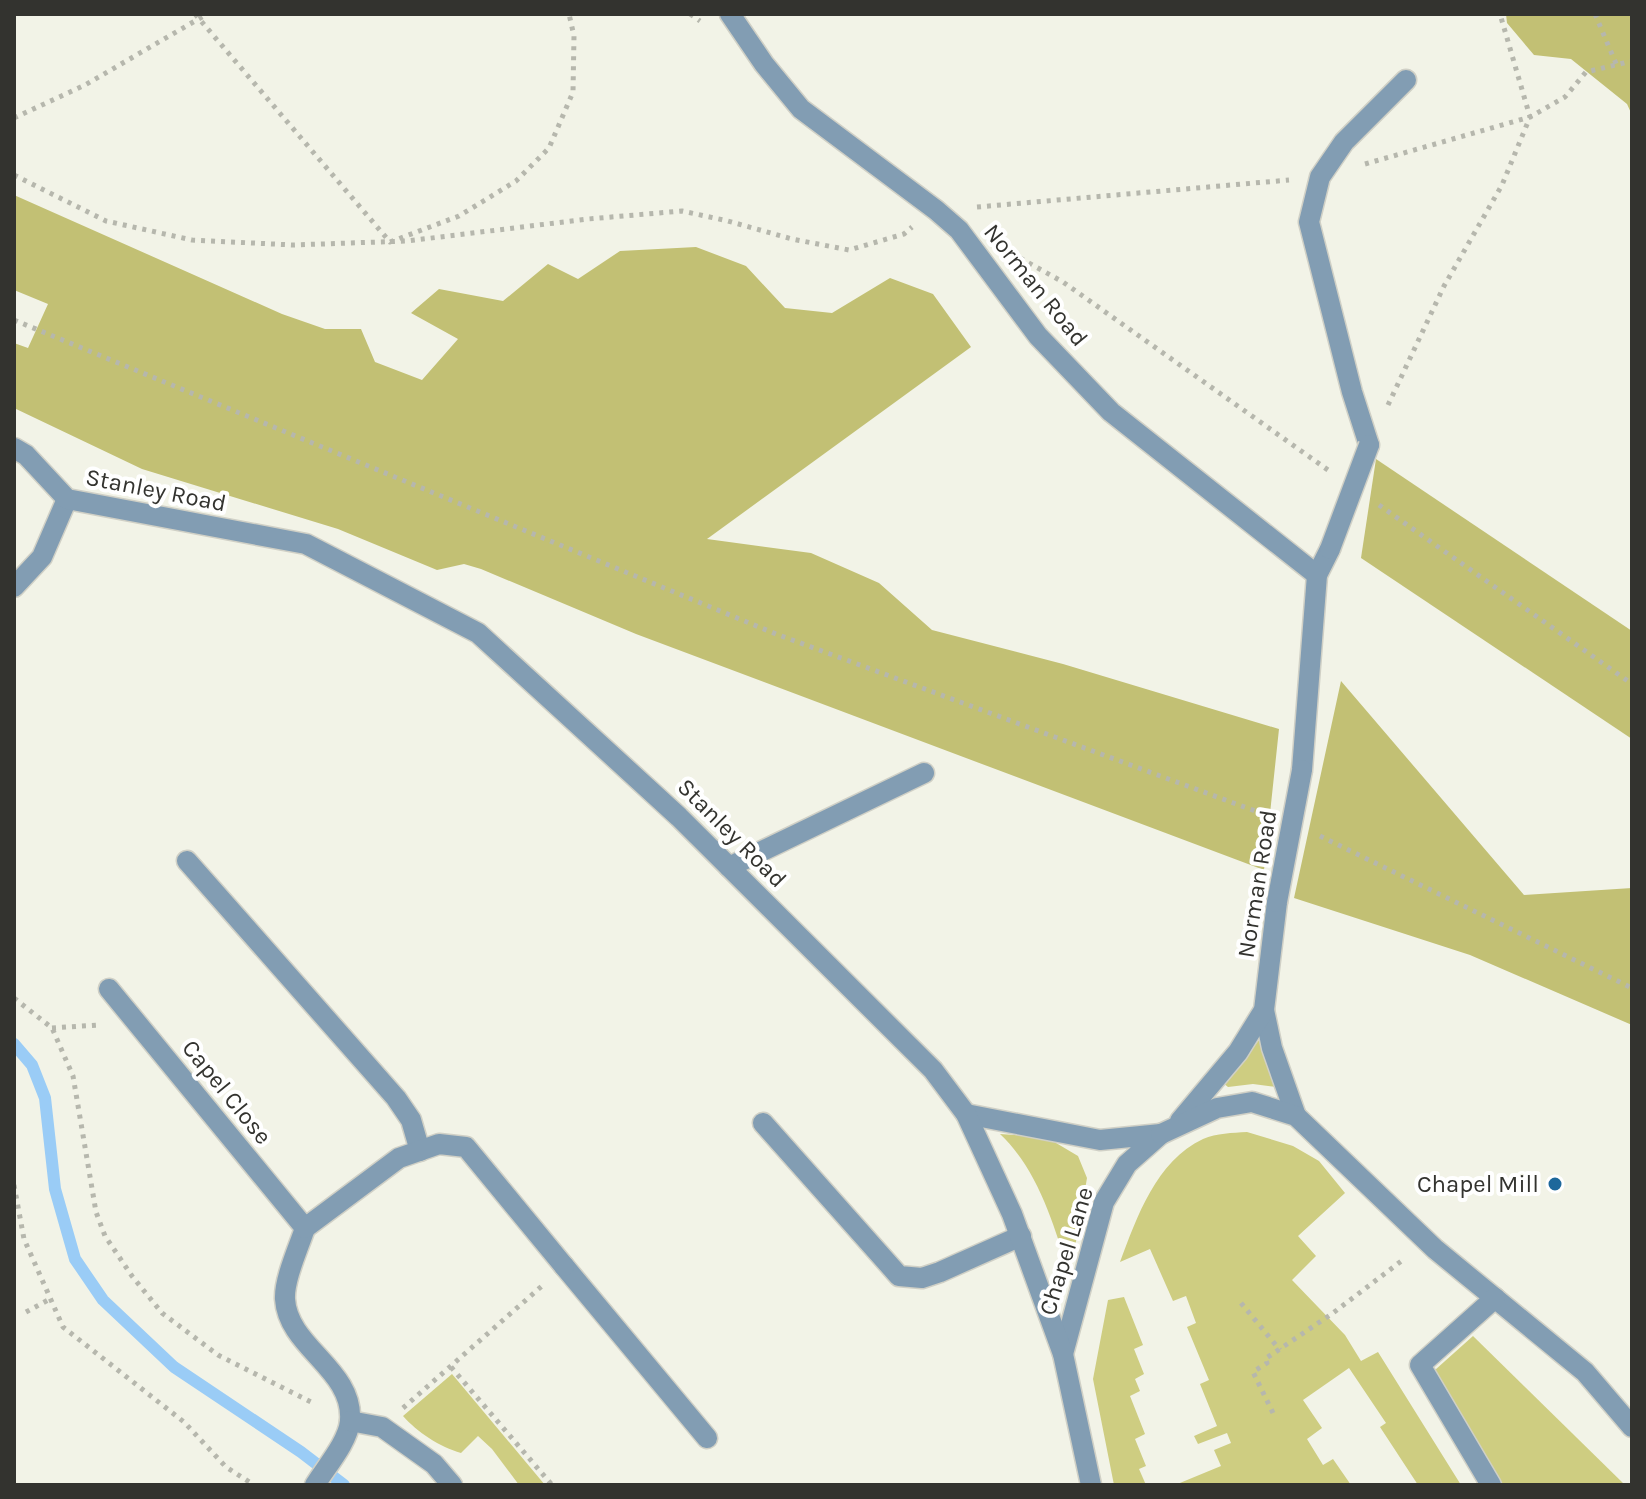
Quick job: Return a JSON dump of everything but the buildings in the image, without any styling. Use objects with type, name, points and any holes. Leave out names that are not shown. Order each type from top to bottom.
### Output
[{"type":"street","name":"Norman Road","points":[[730,14],[764,64],[801,109],[959,230],[1038,336],[1111,412],[1317,575]]},
{"type":"street","points":[[1369,445],[1352,392],[1309,222],[1320,177],[1344,142],[1406,80]]},
{"type":"street","name":"Norman Road","points":[[1296,1116],[1272,1048],[1264,1010],[1277,902],[1302,770],[1317,575],[1330,549],[1369,445]]},
{"type":"street","points":[[14,448],[26,455],[67,499],[42,557],[14,587]]},
{"type":"street","name":"Stanley Road","points":[[67,499],[306,544],[478,633],[636,776],[933,1070],[966,1114],[1021,1236],[1063,1354],[1091,1485]]},
{"type":"street","points":[[729,867],[924,773]]},
{"type":"street","points":[[187,861],[396,1098],[411,1120],[420,1151]]},
{"type":"street","name":"Capel Close","points":[[109,989],[305,1228]]},
{"type":"street","name":"Norman Road","points":[[1167,1131],[1238,1052],[1264,1010]]},
{"type":"street","name":"Chapel Lane","points":[[1063,1354],[1104,1202],[1127,1164],[1167,1131],[1217,1108],[1252,1102],[1296,1116],[1427,1242],[1585,1372],[1632,1427]]},
{"type":"street","name":"Chapel Lane","points":[[966,1114],[1100,1140],[1167,1131]]},
{"type":"street","points":[[763,1123],[899,1276],[922,1278],[1021,1236]]},
{"type":"street","points":[[315,1485],[343,1441],[350,1421],[344,1388],[293,1324],[285,1299],[305,1228],[399,1158],[439,1144],[466,1147],[707,1438]]},
{"type":"street","points":[[1491,1485],[1420,1365],[1495,1298]]},
{"type":"street","points":[[350,1421],[382,1427],[434,1464],[452,1485]]},
{"type":"path","points":[[14,118],[85,85],[197,16],[207,14]]},
{"type":"path","points":[[390,242],[459,216],[516,181],[549,148],[573,92],[574,36],[569,14]]},
{"type":"path","points":[[1369,445],[1444,286],[1502,185],[1530,117],[1500,14]]},
{"type":"path","points":[[1595,14],[1617,66]]},
{"type":"path","points":[[197,16],[390,242]]},
{"type":"path","points":[[14,175],[106,221],[192,240],[293,245],[390,242],[682,211],[849,250],[904,234],[936,210]]},
{"type":"path","points":[[1063,282],[1341,478]]},
{"type":"path","points":[[14,320],[776,634],[1275,819]]},
{"type":"path","points":[[1378,504],[1632,684]]},
{"type":"path","points":[[1319,835],[1632,988]]},
{"type":"path","points":[[14,998],[52,1028],[73,1076],[96,1212],[105,1236],[132,1276],[162,1313],[218,1355],[350,1421]]},
{"type":"path","points":[[52,1028],[136,1023]]},
{"type":"path","points":[[14,1185],[24,1239],[63,1327],[184,1422],[226,1467],[254,1485]]},
{"type":"path","points":[[1273,1413],[1253,1372],[1267,1363],[1265,1359],[1427,1242]]},
{"type":"path","points":[[382,1427],[564,1266]]},
{"type":"path","points":[[26,1312],[50,1299]]},
{"type":"path","points":[[1241,1303],[1280,1350]]},
{"type":"path","points":[[451,1367],[552,1485]]},
{"type":"shaded area","points":[[1506,14],[1632,14],[1632,115],[1627,104],[1571,59],[1534,55],[1507,23]]},
{"type":"shaded area","points":[[14,195],[282,314],[325,329],[361,329],[375,362],[422,380],[458,339],[411,313],[439,289],[503,301],[548,264],[578,279],[620,251],[696,247],[746,266],[785,308],[832,313],[890,278],[933,294],[971,347],[707,539],[811,553],[879,583],[932,630],[1063,664],[1279,729],[1264,870],[636,634],[481,569],[464,564],[437,570],[338,529],[142,469],[14,408],[14,343],[28,348],[48,304],[14,290]]},
{"type":"shaded area","points":[[1376,459],[1632,631],[1632,739],[1361,558]]},
{"type":"shaded area","points":[[1341,681],[1524,895],[1632,888],[1632,1025],[1470,955],[1294,898]]},
{"type":"shaded area","points":[[1260,1039],[1277,1087],[1253,1084],[1228,1087],[1223,1083]]},
{"type":"shaded area","points":[[1247,1132],[1293,1146],[1319,1161],[1345,1193],[1298,1236],[1316,1256],[1292,1280],[1345,1335],[1361,1361],[1378,1352],[1461,1485],[1418,1485],[1380,1427],[1386,1423],[1349,1368],[1303,1400],[1322,1428],[1307,1439],[1323,1465],[1333,1459],[1351,1485],[1175,1485],[1221,1466],[1214,1450],[1231,1443],[1227,1433],[1198,1444],[1194,1436],[1217,1426],[1200,1384],[1209,1380],[1187,1327],[1196,1323],[1186,1296],[1173,1301],[1150,1249],[1120,1262],[1141,1209],[1173,1161],[1203,1139],[1219,1134]]},
{"type":"shaded area","points":[[1000,1134],[1046,1137],[1078,1156],[1087,1178],[1070,1276],[1044,1200],[1025,1165]]},
{"type":"shaded area","points":[[1124,1297],[1143,1345],[1134,1349],[1144,1374],[1135,1379],[1140,1391],[1130,1396],[1145,1434],[1135,1439],[1146,1466],[1139,1469],[1146,1485],[1114,1485],[1093,1379],[1108,1300]]},
{"type":"shaded area","points":[[1473,1336],[1625,1485],[1501,1485],[1435,1370]]},
{"type":"shaded area","points":[[452,1374],[545,1485],[519,1485],[478,1436],[461,1453],[429,1438],[403,1416]]},
{"type":"waterway","points":[[14,1044],[32,1065],[45,1098],[55,1189],[75,1259],[103,1300],[174,1367],[301,1452],[344,1485]]},
{"type":"place","name":"Chapel Mill","points":[[1555,1184]]}]
